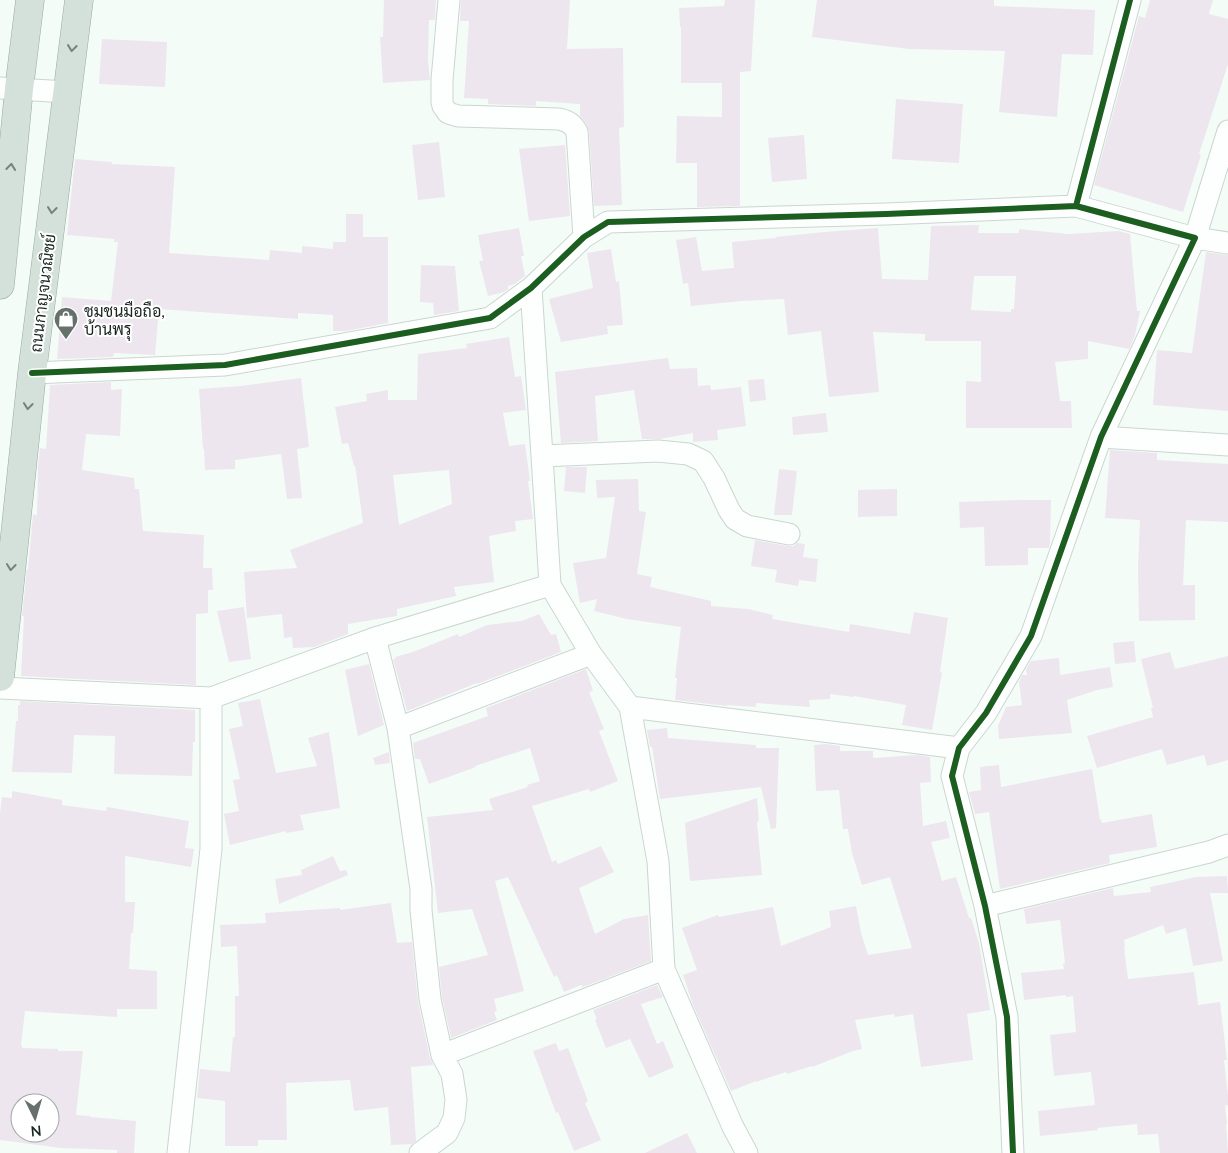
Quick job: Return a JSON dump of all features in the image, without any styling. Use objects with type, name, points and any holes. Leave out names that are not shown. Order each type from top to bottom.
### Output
[{"type":"highway","points":[[0,286],[10,88],[30,0]]},
{"type":"highway","name":"ถนนกาญจนวณิชย์","points":[[0,676],[32,374],[79,0]]},
{"type":"street","points":[[449,0],[442,80],[443,106],[448,113],[458,116],[559,119],[573,125],[578,132],[584,238]]},
{"type":"street","points":[[1076,206],[1130,0]]},
{"type":"street","points":[[10,88],[67,92]]},
{"type":"street","points":[[1013,1153],[1007,1017],[985,906],[952,776],[959,748],[986,713],[1031,636],[1101,437],[1195,238],[1228,130]]},
{"type":"street","points":[[32,374],[225,365],[490,318],[531,288],[584,238],[608,222],[1076,206],[1195,238],[1228,243]]},
{"type":"street","points":[[531,288],[550,585],[591,654],[630,707],[658,861],[664,969],[733,1126],[747,1153]]},
{"type":"street","points":[[1101,437],[1228,445]]},
{"type":"street","points":[[542,456],[658,451],[688,454],[703,461],[735,519],[747,526],[788,534]]},
{"type":"street","points":[[0,688],[211,698],[375,638],[550,585]]},
{"type":"street","points":[[375,638],[398,728],[420,889],[430,999],[442,1055],[452,1074],[456,1100],[454,1118],[447,1133],[420,1153]]},
{"type":"street","points":[[398,728],[591,654]]},
{"type":"street","points":[[178,1153],[210,849],[211,698]]},
{"type":"street","points":[[630,707],[959,748]]},
{"type":"street","points":[[985,906],[1209,852],[1228,845]]},
{"type":"street","points":[[442,1055],[664,969]]},
{"type":"building","points":[[384,0],[436,0],[435,20],[429,20],[428,60],[430,80],[383,83],[380,37],[383,37]]},
{"type":"building","points":[[461,0],[570,0],[567,49],[623,48],[624,127],[619,128],[622,205],[594,206],[589,131],[586,123],[580,116],[580,104],[536,101],[536,106],[488,104],[488,99],[464,98],[469,21],[460,21]]},
{"type":"building","points":[[725,0],[755,0],[751,71],[740,72],[740,206],[697,207],[697,163],[676,163],[677,116],[722,117],[722,83],[681,83],[679,8],[724,6]]},
{"type":"building","points":[[817,0],[994,0],[994,6],[1095,10],[1093,55],[1062,54],[1057,117],[999,112],[1005,51],[909,49],[812,37]]},
{"type":"building","points":[[1150,0],[1213,0],[1209,14],[1228,19],[1228,64],[1199,154],[1201,155],[1183,212],[1094,185],[1139,16],[1145,18]]},
{"type":"building","points":[[102,39],[167,42],[165,87],[99,84]]},
{"type":"building","points":[[896,99],[963,104],[959,163],[892,159]]},
{"type":"building","points":[[804,135],[807,179],[772,182],[768,138]]},
{"type":"building","points":[[439,142],[445,197],[418,200],[412,145]]},
{"type":"building","points":[[565,145],[570,216],[529,221],[519,149]]},
{"type":"building","points":[[75,159],[112,162],[112,164],[175,167],[169,253],[269,260],[270,250],[302,253],[302,246],[333,249],[333,242],[346,242],[346,214],[363,214],[363,237],[388,237],[388,323],[346,331],[333,331],[333,315],[298,313],[298,319],[159,309],[155,355],[114,353],[113,357],[57,359],[62,297],[111,301],[118,242],[114,242],[114,239],[67,235]]},
{"type":"building","points":[[979,225],[978,233],[1019,233],[1019,229],[1068,234],[1119,231],[1130,234],[1137,311],[1140,311],[1135,335],[1129,349],[1088,341],[1088,359],[1055,362],[1060,401],[1071,401],[1072,428],[966,428],[966,381],[981,382],[981,341],[925,341],[925,334],[873,332],[879,392],[829,397],[821,331],[788,335],[784,299],[691,306],[688,283],[683,284],[676,240],[696,237],[702,271],[734,268],[732,242],[878,228],[882,279],[928,280],[931,226]],"holes":[[[974,276],[1016,276],[1014,309],[1011,309],[1011,312],[971,310]]]},
{"type":"building","points":[[519,228],[525,276],[515,284],[508,286],[508,289],[504,292],[488,296],[479,261],[483,261],[478,235]]},
{"type":"building","points":[[611,249],[616,282],[619,281],[623,325],[607,326],[608,334],[561,342],[549,299],[593,288],[587,253]]},
{"type":"building","points":[[1206,252],[1228,255],[1228,411],[1153,405],[1157,350],[1192,353]]},
{"type":"building","points":[[421,265],[455,266],[459,311],[434,315],[433,303],[420,302]]},
{"type":"building","points":[[509,337],[515,377],[521,376],[526,410],[503,413],[509,446],[525,444],[533,519],[515,521],[516,531],[489,536],[494,582],[454,587],[456,596],[397,609],[397,616],[348,624],[348,634],[314,647],[293,648],[292,637],[284,638],[282,614],[247,618],[244,572],[297,568],[290,550],[363,523],[355,465],[348,443],[342,444],[335,407],[367,401],[366,394],[388,390],[388,400],[417,400],[418,354],[467,348],[466,344]],"holes":[[[449,470],[452,504],[399,525],[393,475]]]},
{"type":"building","points":[[668,358],[670,369],[697,368],[698,386],[710,385],[711,390],[741,387],[746,426],[717,430],[718,440],[693,442],[693,433],[660,439],[642,439],[634,390],[595,396],[598,441],[561,443],[555,372]]},
{"type":"building","points":[[301,378],[309,447],[297,449],[302,498],[287,499],[281,454],[235,460],[235,469],[205,470],[199,389],[241,386]]},
{"type":"building","points":[[764,379],[766,400],[750,402],[748,380]]},
{"type":"building","points":[[111,382],[111,390],[122,389],[120,436],[86,434],[82,470],[134,478],[135,489],[139,489],[143,531],[204,535],[203,568],[212,568],[213,590],[208,590],[208,613],[196,614],[196,685],[21,676],[24,616],[22,616],[33,514],[37,515],[40,448],[46,449],[50,385]]},
{"type":"building","points":[[826,413],[828,432],[793,435],[792,417]]},
{"type":"building","points":[[1110,450],[1157,453],[1157,460],[1228,464],[1228,522],[1186,520],[1183,585],[1195,585],[1195,620],[1139,621],[1138,567],[1140,520],[1105,518]]},
{"type":"building","points":[[566,467],[587,467],[585,493],[564,491]]},
{"type":"building","points":[[779,469],[797,471],[792,515],[774,515]]},
{"type":"building","points":[[638,479],[639,511],[646,512],[637,574],[652,577],[650,587],[711,601],[711,606],[748,609],[773,615],[772,619],[849,632],[850,624],[910,634],[914,612],[948,618],[940,672],[942,673],[932,730],[902,725],[906,705],[854,696],[830,694],[830,699],[809,700],[810,707],[756,703],[756,707],[727,706],[675,700],[677,678],[675,678],[681,627],[627,619],[594,611],[597,599],[580,603],[573,563],[606,558],[615,497],[597,498],[596,480]]},
{"type":"building","points":[[897,489],[897,516],[858,517],[858,490]]},
{"type":"building","points":[[1051,500],[1049,548],[1028,548],[1028,565],[985,566],[984,527],[960,528],[959,502]]},
{"type":"building","points":[[755,540],[787,546],[793,546],[797,543],[805,544],[803,557],[818,559],[816,582],[799,580],[798,586],[775,582],[777,570],[751,566]]},
{"type":"building","points":[[244,607],[251,659],[229,662],[217,611]]},
{"type":"building","points":[[539,614],[551,635],[556,634],[561,652],[407,711],[393,659],[396,659],[395,657],[458,634],[459,637],[487,625],[522,621]]},
{"type":"building","points":[[1134,641],[1136,662],[1115,664],[1113,643]]},
{"type":"building","points":[[1170,652],[1175,669],[1228,656],[1228,760],[1207,766],[1204,755],[1167,765],[1162,749],[1097,768],[1087,736],[1153,717],[1151,708],[1153,708],[1141,659]]},
{"type":"building","points":[[1059,658],[1060,675],[1110,667],[1113,687],[1067,700],[1072,733],[999,739],[998,726],[1006,707],[1022,705],[1019,682],[1022,675],[1027,675],[1026,669],[1031,661]]},
{"type":"building","points":[[369,664],[384,725],[358,736],[345,670]]},
{"type":"building","points":[[586,669],[593,691],[589,692],[604,729],[599,731],[618,781],[590,792],[589,789],[532,806],[552,862],[556,860],[558,864],[601,846],[614,872],[579,888],[595,934],[624,919],[648,915],[651,961],[583,987],[581,985],[564,992],[557,975],[554,977],[508,877],[495,881],[524,991],[494,999],[497,1011],[494,1012],[497,1020],[451,1038],[442,997],[439,967],[488,955],[472,909],[438,913],[427,817],[493,810],[489,799],[528,787],[527,785],[540,781],[530,748],[475,766],[429,784],[420,759],[415,759],[413,743],[488,716],[486,708]]},
{"type":"building","points":[[260,699],[276,773],[317,766],[308,738],[329,732],[340,808],[300,815],[304,830],[286,833],[286,831],[230,845],[224,814],[239,811],[233,780],[240,779],[229,729],[243,726],[238,703]]},
{"type":"building","points":[[20,701],[195,710],[192,776],[114,774],[115,736],[74,735],[72,773],[12,772],[16,721],[18,721],[18,705],[20,705]]},
{"type":"building","points":[[667,728],[668,738],[756,745],[756,748],[779,748],[776,828],[771,829],[761,787],[660,799],[652,747],[650,747],[647,730]]},
{"type":"building","points":[[814,745],[840,746],[840,751],[873,751],[873,758],[917,755],[930,757],[931,782],[920,783],[923,826],[946,821],[950,838],[931,842],[942,881],[956,877],[969,918],[971,918],[979,943],[990,1010],[967,1014],[973,1060],[921,1067],[913,1014],[895,1017],[894,1014],[855,1020],[862,1049],[812,1067],[756,1081],[731,1091],[693,1005],[683,975],[697,970],[682,928],[718,915],[719,917],[773,907],[781,946],[831,927],[829,911],[856,906],[861,933],[868,955],[912,948],[890,877],[862,885],[852,853],[848,829],[843,829],[839,790],[816,791]]},
{"type":"building","points":[[389,752],[390,763],[375,765],[373,758]]},
{"type":"building","points":[[999,765],[1001,787],[1092,769],[1102,823],[1152,814],[1157,847],[1109,855],[1110,863],[1000,889],[989,812],[975,814],[969,792],[981,790],[980,767]]},
{"type":"building","points":[[12,791],[62,800],[62,805],[106,811],[107,807],[189,821],[185,848],[194,849],[191,867],[125,856],[125,902],[135,902],[129,969],[157,971],[157,1009],[117,1009],[117,1017],[25,1011],[22,1048],[83,1051],[76,1115],[136,1121],[134,1153],[117,1153],[117,1150],[61,1148],[23,1143],[60,1143],[60,1093],[10,1093],[10,1141],[0,1140],[0,814],[2,797],[12,798]]},
{"type":"building","points":[[757,798],[759,821],[757,822],[762,875],[690,881],[685,823]]},
{"type":"building","points":[[333,856],[340,871],[346,870],[348,875],[279,904],[275,879],[302,875],[301,870]]},
{"type":"building","points":[[1227,876],[1228,893],[1210,893],[1223,961],[1193,966],[1186,928],[1166,934],[1163,925],[1124,940],[1124,947],[1128,979],[1194,972],[1198,1005],[1220,1002],[1227,1060],[1224,1060],[1228,1096],[1228,1105],[1225,1106],[1228,1153],[1160,1153],[1158,1134],[1138,1135],[1137,1124],[1040,1136],[1038,1111],[1095,1105],[1091,1072],[1054,1076],[1050,1035],[1076,1032],[1073,996],[1066,997],[1066,995],[1024,1000],[1021,973],[1064,969],[1063,964],[1065,963],[1060,920],[1026,924],[1024,909],[1113,888],[1114,896],[1151,892],[1150,887],[1196,877]]},
{"type":"building","points":[[391,903],[397,943],[412,942],[418,1002],[430,1058],[433,1064],[411,1067],[416,1141],[412,1144],[391,1145],[388,1107],[354,1111],[350,1080],[286,1083],[287,1140],[258,1140],[258,1146],[225,1146],[225,1101],[197,1098],[200,1069],[230,1072],[233,1037],[235,1037],[235,996],[239,996],[237,946],[221,947],[220,925],[266,923],[265,913],[340,908],[340,910]]},
{"type":"building","points":[[657,985],[663,997],[641,1004],[657,1044],[663,1041],[674,1067],[649,1078],[630,1039],[606,1048],[593,1010]]},
{"type":"building","points":[[556,1043],[559,1051],[568,1048],[588,1101],[585,1103],[601,1140],[574,1151],[558,1112],[556,1113],[533,1051]]},
{"type":"building","points":[[687,1133],[697,1153],[645,1153]]},
{"type":"cycle path","points":[[1013,1153],[1007,1017],[985,906],[952,776],[959,748],[986,713],[1031,636],[1101,437],[1195,238],[1076,206],[1130,0]]},
{"type":"cycle path","points":[[32,373],[225,365],[490,318],[531,288],[584,237],[608,222],[886,214],[1076,206]]},
{"type":"place","name":"ชุมชนมือถือ, บ้านพรุ","points":[[66,340]]}]
